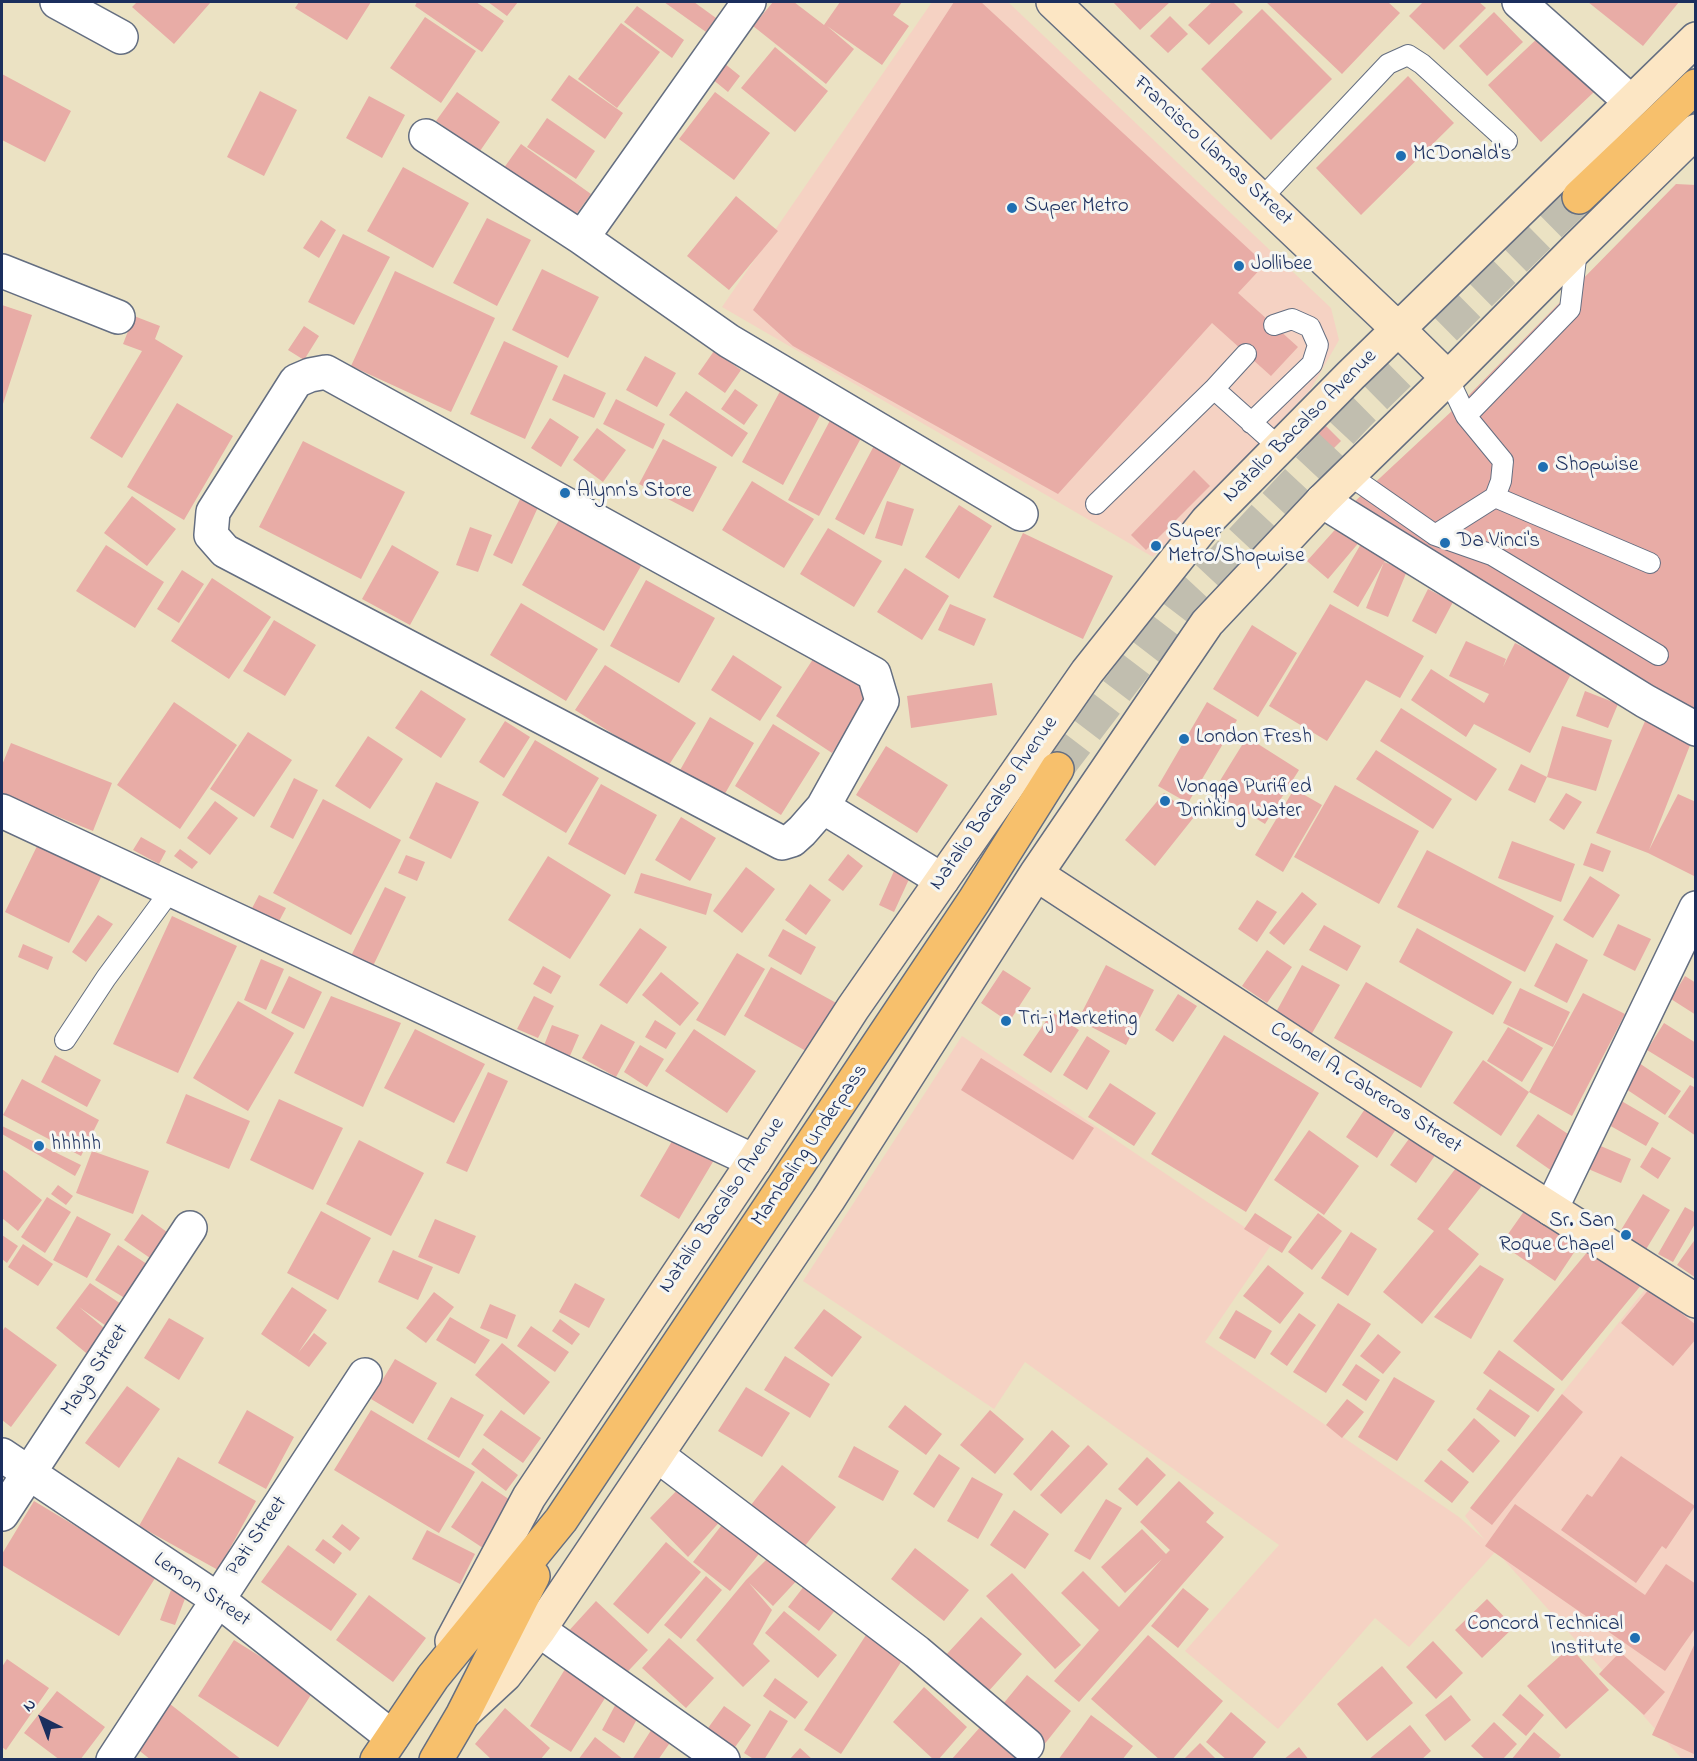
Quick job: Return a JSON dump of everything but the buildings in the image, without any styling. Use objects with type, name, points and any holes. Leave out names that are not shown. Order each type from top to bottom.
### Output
[{"type":"main road","name":"Francisco Llamas Street","points":[[1053,2],[1448,378]]},
{"type":"main road","name":"Natalio Bacalso Avenue","points":[[433,1677],[529,1497],[754,1161],[853,1008],[1088,672],[1207,521],[1398,329],[1695,39]]},
{"type":"main road","points":[[1579,197],[1695,86]]},
{"type":"main road","points":[[463,1714],[505,1675],[539,1630],[828,1200],[1036,874],[1207,623],[1322,501],[1695,131]]},
{"type":"main road","name":"Mambaling Underpass","points":[[561,1520],[974,901],[1057,770]]},
{"type":"main road","name":"Colonel A. Cabreros Street","points":[[1036,874],[1433,1134],[1695,1301]]},
{"type":"main road","name":"Natalio Bacalso Avenue","points":[[385,1748],[433,1677],[561,1520]]},
{"type":"main road","points":[[436,1760],[463,1714],[561,1520]]},
{"type":"street","points":[[57,2],[121,37]]},
{"type":"street","points":[[582,238],[749,2]]},
{"type":"street","points":[[1519,2],[1630,101]]},
{"type":"street","points":[[426,136],[582,238],[729,341],[1021,514]]},
{"type":"street","points":[[2,271],[118,317]]},
{"type":"street","points":[[326,372],[874,674],[882,700],[823,807],[792,840],[782,843],[225,551],[211,535],[213,512],[296,381],[326,372]]},
{"type":"street","points":[[1322,501],[1645,701],[1695,729]]},
{"type":"street","points":[[823,807],[942,880]]},
{"type":"street","points":[[2,811],[754,1161]]},
{"type":"street","points":[[1551,1209],[1695,908]]},
{"type":"street","name":"Maya Street","points":[[2,1514],[190,1228]]},
{"type":"street","name":"Pati Street","points":[[112,1760],[365,1375]]},
{"type":"street","name":"Lemon Street","points":[[2,1455],[217,1599],[385,1748]]},
{"type":"street","points":[[657,1455],[917,1652],[1027,1745]]},
{"type":"street","points":[[539,1630],[723,1760]]},
{"type":"lane","points":[[1261,199],[1388,64],[1408,55],[1422,64],[1507,141]]},
{"type":"lane","points":[[1466,416],[1570,309],[1577,248]]},
{"type":"lane","points":[[1251,423],[1312,364],[1318,345],[1310,327],[1292,319],[1274,325]]},
{"type":"lane","points":[[1096,504],[1214,389],[1246,354]]},
{"type":"lane","points":[[1435,535],[1495,498],[1501,481],[1503,461],[1466,416],[1448,378]]},
{"type":"lane","points":[[1214,389],[1280,448]]},
{"type":"lane","points":[[1349,475],[1435,535],[1492,555],[1658,655]]},
{"type":"lane","points":[[1495,498],[1650,562]]},
{"type":"lane","points":[[65,1040],[106,978],[171,890]]},
{"type":"shaded area","name":"Super Metro","points":[[932,2],[1008,2],[1331,308],[1339,340],[1311,389],[1153,557],[722,307]]},
{"type":"shaded area","points":[[962,1036],[1271,1245],[1205,1342],[1459,1517],[1485,1540],[1465,1516],[1647,1287],[1695,1322],[1695,1759],[1682,1759],[1496,1551],[1409,1647],[1375,1618],[1278,1729],[1185,1651],[1279,1545],[1025,1362],[994,1409],[803,1281]]},
{"type":"tunnel","points":[[1057,769],[1189,596],[1358,415],[1579,197]]},
{"type":"place","name":"McDonald's","points":[[1401,156]]},
{"type":"place","name":"Super Metro","points":[[1012,208]]},
{"type":"place","name":"Jollibee","points":[[1239,266]]},
{"type":"place","name":"Shopwise","points":[[1543,467]]},
{"type":"place","name":"Alynn's Store","points":[[565,493]]},
{"type":"place","name":"Da Vinci's","points":[[1445,543]]},
{"type":"place","name":"Super Metro/Shopwise","points":[[1156,546]]},
{"type":"place","name":"London Fresh","points":[[1184,739]]},
{"type":"place","name":"Vongga Purified Drinking Water","points":[[1165,801]]},
{"type":"place","name":"Tri-j Marketing","points":[[1006,1021]]},
{"type":"place","name":"hhhhh","points":[[39,1146]]},
{"type":"place","name":"Sr. San Roque Chapel","points":[[1626,1235]]},
{"type":"place","name":"Concord Technical Institute","points":[[1635,1638]]}]
